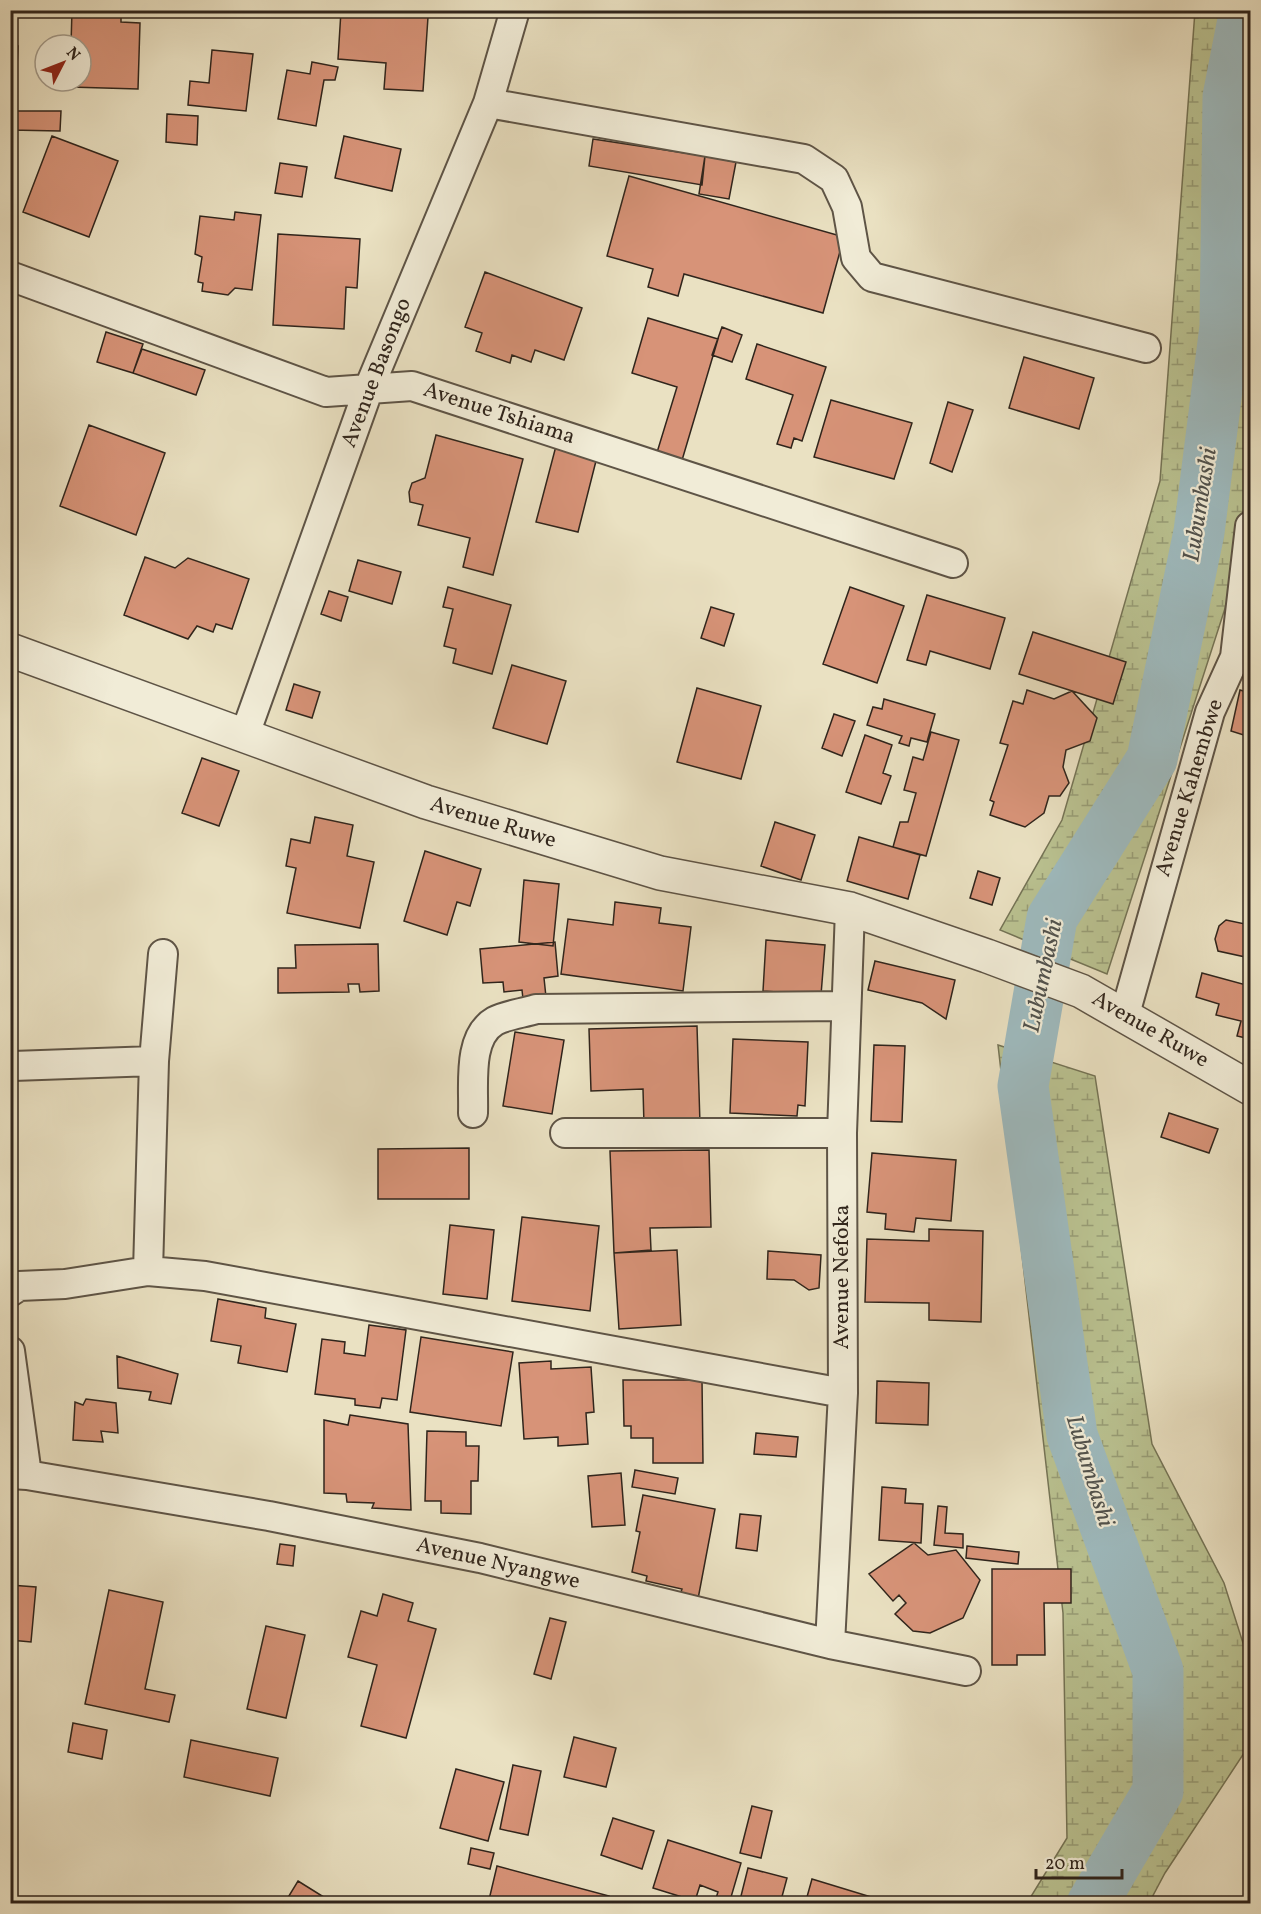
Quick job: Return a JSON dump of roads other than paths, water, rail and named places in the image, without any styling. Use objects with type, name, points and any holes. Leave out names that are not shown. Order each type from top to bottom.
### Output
[{"type":"street","name":"Avenue Basongo","points":[[244,737],[369,388],[488,103],[515,10]]},
{"type":"street","points":[[488,103],[804,159],[834,179],[847,207],[856,258],[872,277],[1146,348]]},
{"type":"street","name":"Avenue Tshiama","points":[[10,276],[326,392],[412,386],[953,563]]},
{"type":"street","name":"Avenue Kahembwe","points":[[1125,1014],[1210,712],[1243,660],[1251,526]]},
{"type":"street","name":"Avenue Ruwe","points":[[10,650],[426,802],[660,873],[850,909],[987,956],[1082,991],[1251,1088]]},
{"type":"street","name":"Avenue Nefoka","points":[[830,1644],[843,1393],[842,1133],[850,909]]},
{"type":"street","points":[[147,1271],[154,1061],[163,954]]},
{"type":"street","points":[[473,1113],[475,1051],[479,1035],[495,1021],[536,1009],[846,1006]]},
{"type":"street","points":[[13,1066],[154,1061]]},
{"type":"street","points":[[565,1133],[842,1133]]},
{"type":"street","points":[[10,1292],[19,1286],[65,1284],[147,1271],[205,1276],[843,1393]]},
{"type":"street","name":"Avenue Nyangwe","points":[[10,1352],[19,1474],[270,1516],[480,1558],[830,1644],[966,1671]]},
{"type":"waterway","name":"Lubumbashi","points":[[1092,1904],[1158,1791],[1158,1671],[1072,1435],[1023,1086],[1052,918],[1152,759],[1199,532],[1225,327],[1228,97],[1245,10]]}]
